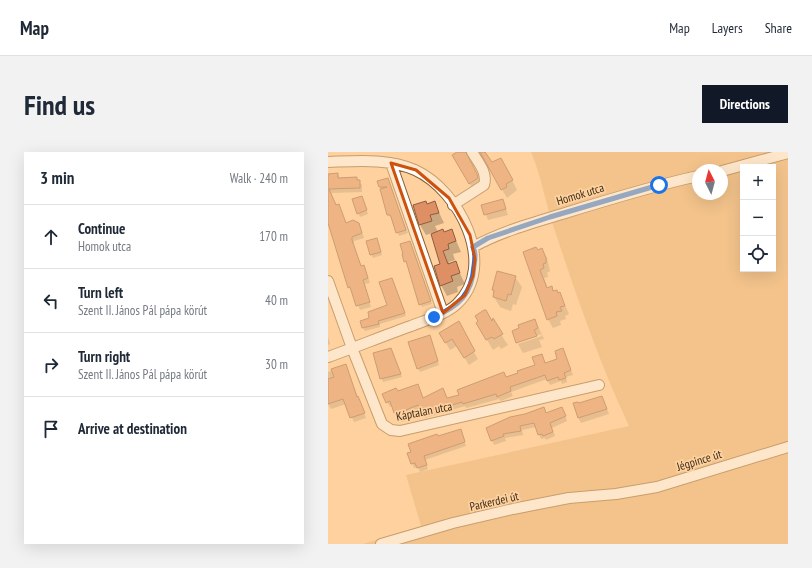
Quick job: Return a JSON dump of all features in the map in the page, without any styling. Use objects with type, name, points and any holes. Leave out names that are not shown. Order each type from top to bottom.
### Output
[{"type":"street","points":[[453,205],[484,185],[486,180],[485,175],[472,152]]},
{"type":"street","points":[[728,169],[788,153]]},
{"type":"street","points":[[328,162],[370,161],[391,163],[416,170],[438,186],[453,205],[470,235],[475,259],[470,286],[456,305],[443,313],[328,357]]},
{"type":"street","points":[[391,163],[443,313]]},
{"type":"street","name":"Homok utca","points":[[473,247],[488,238],[550,217],[636,190],[692,177]]},
{"type":"street","name":"Káptalan utca","points":[[328,281],[352,348],[382,424],[391,430],[400,431],[599,385]]},
{"type":"street","name":"Jégpince út","points":[[616,494],[657,487],[788,447]]},
{"type":"street","name":"Parkerdei út","points":[[381,544],[453,523],[513,509],[569,498],[616,494]]},
{"type":"highlighted area","points":[[391,163],[416,170],[449,198],[470,235],[475,259],[473,276],[465,295],[443,313]]},
{"type":"shaded area","points":[[531,152],[788,152],[788,544],[363,544],[421,526],[406,475],[629,426],[598,353],[579,303],[551,218]]},
{"type":"building","points":[[457,152],[466,152],[477,174],[478,178],[469,184],[452,155]]},
{"type":"building","points":[[480,152],[485,152],[492,162],[501,158],[513,180],[506,184],[507,187],[501,190]]},
{"type":"building","points":[[338,173],[338,178],[357,177],[357,180],[360,180],[360,188],[329,189],[336,205],[339,204],[346,223],[353,220],[359,223],[362,233],[352,237],[352,240],[361,266],[364,265],[368,278],[363,280],[370,302],[356,306],[350,287],[348,288],[328,223],[328,174]]},
{"type":"building","points":[[388,178],[406,230],[396,233],[390,215],[387,215],[380,189],[387,187],[379,187],[377,181]]},
{"type":"building","points":[[362,196],[367,210],[357,214],[352,199]]},
{"type":"building","points":[[503,199],[506,209],[484,215],[481,205]]},
{"type":"building","points":[[426,201],[427,204],[435,201],[439,213],[430,215],[432,221],[419,225],[413,205]]},
{"type":"building","points":[[443,229],[444,232],[452,229],[456,241],[448,244],[449,249],[443,251],[448,264],[456,261],[460,273],[451,276],[453,281],[440,286],[434,266],[440,264],[431,234]]},
{"type":"building","points":[[377,238],[381,252],[370,255],[366,241]]},
{"type":"building","points":[[410,241],[431,301],[419,305],[406,261],[404,262],[400,244]]},
{"type":"building","points":[[536,247],[538,250],[542,248],[546,258],[546,263],[543,264],[544,268],[540,270],[547,288],[552,286],[553,291],[557,290],[558,293],[560,292],[565,306],[560,307],[562,311],[556,312],[557,316],[547,320],[523,252]]},
{"type":"building","points":[[497,271],[516,276],[511,295],[508,294],[506,301],[493,297],[494,290],[492,290]]},
{"type":"building","points":[[392,278],[405,313],[378,321],[379,324],[362,328],[360,321],[369,318],[368,312],[387,305],[379,282]]},
{"type":"building","points":[[486,310],[492,321],[493,318],[503,334],[494,339],[492,337],[486,340],[476,323],[478,321],[475,316]]},
{"type":"building","points":[[535,319],[538,328],[534,330],[537,336],[516,343],[512,331],[519,328],[518,325]]},
{"type":"building","points":[[459,321],[475,351],[464,358],[452,339],[445,343],[439,333]]},
{"type":"building","points":[[430,335],[438,361],[417,369],[408,342]]},
{"type":"building","points":[[391,348],[401,374],[380,379],[373,353]]},
{"type":"building","points":[[563,348],[571,370],[564,373],[566,378],[559,380],[558,377],[547,381],[545,375],[510,387],[511,391],[497,397],[496,394],[421,414],[418,405],[406,410],[407,415],[398,418],[397,412],[394,413],[390,401],[386,403],[382,394],[396,388],[398,391],[418,384],[423,398],[443,388],[447,398],[459,395],[457,390],[504,372],[506,377],[518,373],[517,371],[535,365],[532,357],[542,354],[545,363],[557,359],[555,351]]},
{"type":"building","points":[[346,364],[357,397],[358,396],[365,413],[350,418],[343,399],[328,404],[328,379],[334,377],[331,369]]},
{"type":"building","points":[[602,396],[607,409],[578,418],[573,403],[579,403]]},
{"type":"building","points":[[544,407],[546,413],[562,407],[566,416],[550,423],[553,432],[543,436],[542,434],[538,435],[534,423],[520,426],[521,431],[503,434],[504,436],[491,441],[486,428],[510,417],[525,414]]},
{"type":"building","points":[[461,429],[465,442],[424,456],[427,465],[417,468],[415,463],[411,464],[407,453],[411,452],[408,444],[437,434],[438,436]]},
{"type":"route","points":[[434,317],[456,305],[465,295],[473,276],[475,250],[473,247],[488,238],[636,190],[659,185]]}]
